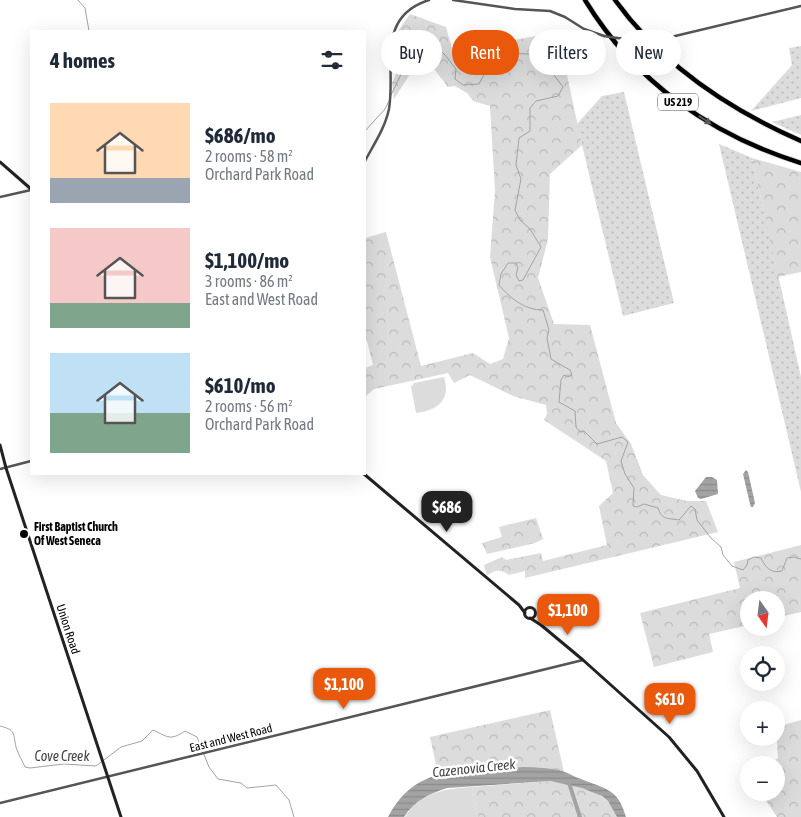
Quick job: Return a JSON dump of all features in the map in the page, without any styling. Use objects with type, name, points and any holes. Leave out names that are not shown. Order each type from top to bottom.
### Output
[{"type":"highway","name":"US 219","points":[[585,0],[624,52],[672,97],[698,116],[729,134],[768,152],[801,163]]},
{"type":"highway","name":"US 219","points":[[615,0],[636,27],[664,56],[695,82],[740,111],[801,141]]},
{"type":"main road","points":[[0,162],[30,188]]},
{"type":"main road","name":"Union Road","points":[[0,445],[121,817]]},
{"type":"main road","points":[[365,475],[519,605],[526,616],[541,625],[649,718],[674,742],[700,776],[724,817]]},
{"type":"main road","points":[[519,605],[535,610],[535,615],[541,625]]},
{"type":"main road","points":[[525,613],[530,608]]},
{"type":"main road","points":[[530,618],[535,615]]},
{"type":"street","points":[[366,159],[384,125],[387,115],[390,70],[389,52],[394,29],[408,12],[417,5],[429,0]]},
{"type":"street","points":[[453,0],[515,9],[550,11],[565,17],[584,29],[604,36],[641,40],[671,37],[801,6]]},
{"type":"street","points":[[0,197],[30,189]]},
{"type":"street","points":[[0,469],[30,462]]},
{"type":"street","name":"East and West Road","points":[[0,803],[583,660]]},
{"type":"green space","points":[[410,14],[446,27],[452,48],[452,75],[519,75],[519,39],[529,37],[529,75],[567,75],[582,145],[550,174],[548,239],[538,278],[554,324],[590,325],[616,423],[631,444],[643,475],[661,495],[687,501],[706,501],[718,532],[525,578],[525,571],[509,575],[498,571],[487,575],[484,565],[502,557],[506,560],[541,553],[543,561],[607,545],[599,506],[613,493],[606,461],[544,420],[547,414],[546,405],[513,396],[470,375],[454,383],[448,373],[374,389],[366,396],[366,368],[373,365],[366,340],[366,238],[386,232],[421,366],[473,353],[490,364],[503,359],[509,338],[490,257],[495,191],[490,106],[473,101],[467,93],[455,86],[448,87],[439,75],[442,75],[442,30],[399,30]]},
{"type":"green space","points":[[801,46],[801,98],[751,111],[792,65],[789,48]]},
{"type":"green space","points":[[396,75],[409,75],[394,99],[392,83]]},
{"type":"green space","points":[[624,92],[674,303],[623,316],[577,124],[602,96]]},
{"type":"green space","points":[[801,115],[801,135],[772,122]]},
{"type":"green space","points":[[719,144],[752,158],[801,377],[801,492]]},
{"type":"green space","points":[[752,158],[801,172],[801,272],[778,277]]},
{"type":"green space","points":[[444,377],[446,392],[441,402],[431,409],[416,413],[411,387],[414,383]]},
{"type":"green space","points":[[536,518],[543,539],[535,543],[487,554],[482,543],[502,537],[499,527]]},
{"type":"green space","points":[[801,545],[801,612],[785,616],[785,591],[740,591],[740,627],[709,634],[713,652],[654,667],[640,613],[740,588],[734,562]]},
{"type":"green space","points":[[550,710],[564,772],[513,767],[438,774],[430,737]]},
{"type":"green space","points":[[801,720],[801,817],[777,817],[766,801],[785,801],[785,756],[778,756],[777,746],[785,746],[785,724]]},
{"type":"green space","points":[[550,781],[590,790],[607,800],[617,817],[478,817],[472,787]]},
{"type":"green space","points":[[472,787],[478,817],[405,817],[418,802],[434,793]]},
{"type":"shaded area","points":[[746,470],[755,503],[753,507],[750,504],[743,474]]},
{"type":"shaded area","points":[[706,477],[712,477],[717,480],[718,494],[701,499],[698,498],[695,491]]},
{"type":"shaded area","points":[[523,767],[562,771],[604,788],[619,800],[626,817],[617,817],[608,801],[602,796],[582,788],[550,781],[447,788],[423,798],[404,817],[388,817],[405,793],[436,775],[462,771]]},
{"type":"waterway","points":[[78,0],[85,8],[89,30]]},
{"type":"waterway","points":[[391,95],[410,56],[421,44],[432,42],[456,69],[455,79],[463,85],[479,84],[492,59],[502,53],[528,54],[542,59],[563,87],[558,96],[536,101],[530,108],[530,131],[519,138],[516,165],[521,179],[515,210],[520,220],[530,229],[541,247],[523,280],[519,281],[516,275],[518,268],[516,263],[508,263],[501,274],[499,285],[508,295],[524,306],[543,310],[549,330],[547,338],[551,359],[570,370],[572,375],[568,377],[564,375],[561,380],[559,402],[575,411],[576,427],[580,432],[584,431],[597,444],[622,437],[628,442],[621,461],[625,474],[634,488],[633,506],[637,507],[644,504],[658,508],[663,517],[679,520],[691,506],[695,509],[697,520],[721,547],[723,555],[732,566],[743,570],[748,560],[754,557],[761,558],[764,564],[775,572],[782,571],[787,558],[801,559]]},
{"type":"waterway","points":[[366,130],[385,109],[389,101]]},
{"type":"waterway","name":"Cove Creek","points":[[0,726],[9,729],[13,733],[19,755],[25,767],[30,768],[64,764],[96,766],[121,747],[142,741],[153,730],[169,737],[176,736],[185,731],[197,737],[209,767],[218,779],[241,783],[247,788],[276,785],[289,800],[294,817]]},
{"type":"waterway","name":"Cazenovia Creek","points":[[569,783],[580,817]]},
{"type":"place","name":"First Baptist Church Of West Seneca","points":[[24,534]]}]
